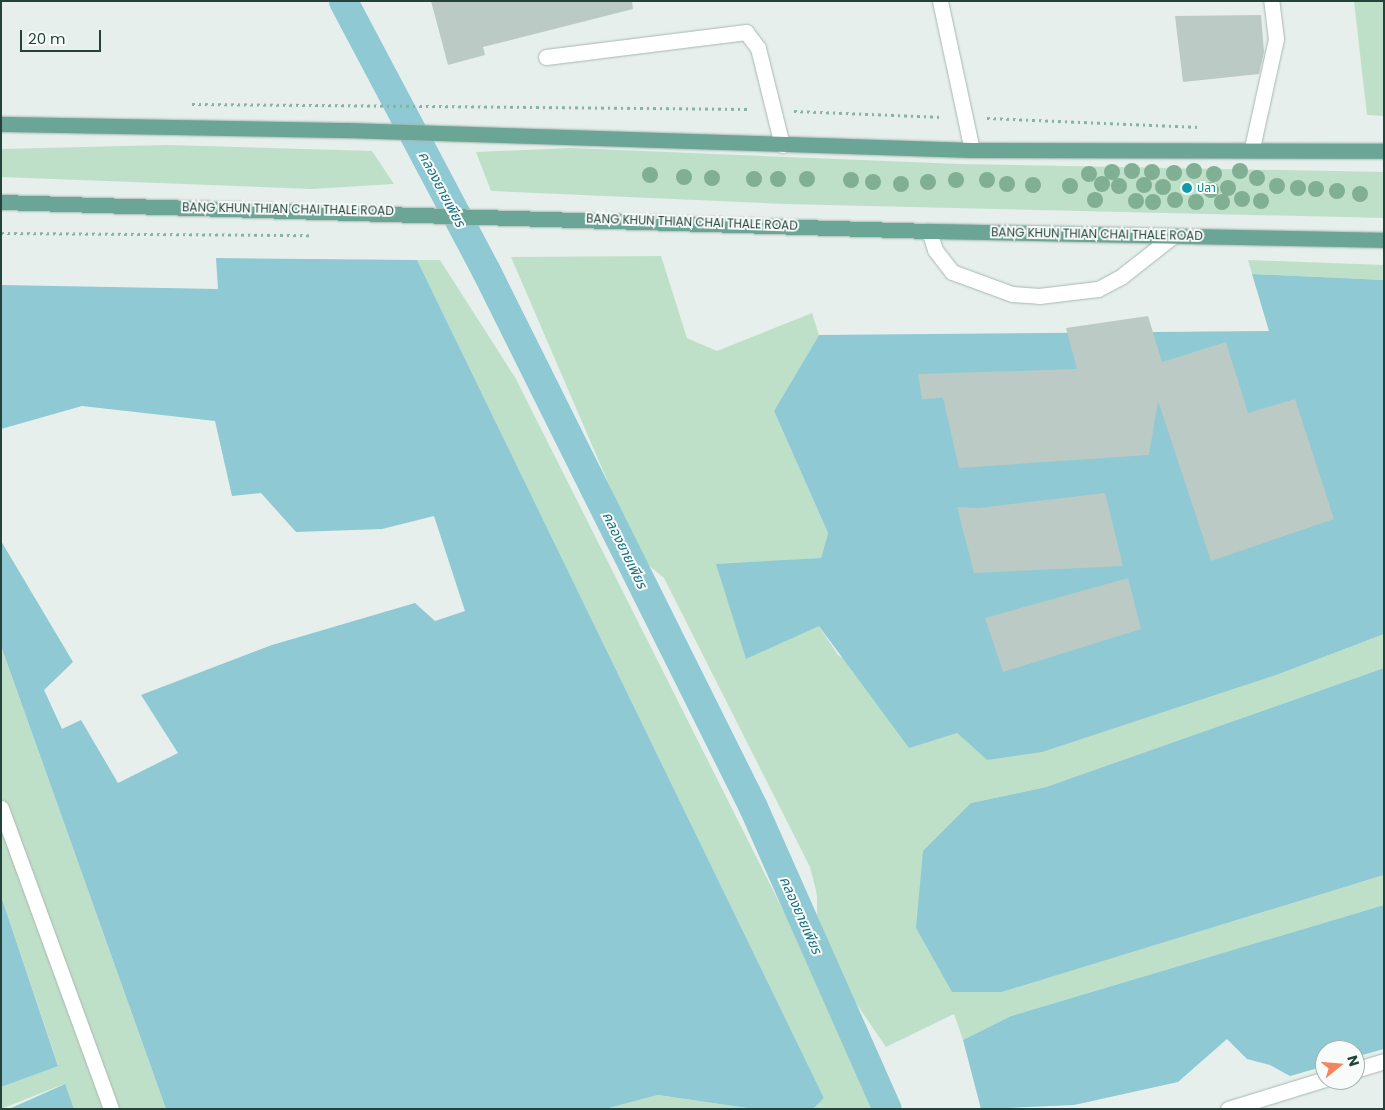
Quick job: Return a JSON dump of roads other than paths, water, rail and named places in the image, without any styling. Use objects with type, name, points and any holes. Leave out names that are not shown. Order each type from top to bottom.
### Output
[{"type":"main road","points":[[1,124],[346,130],[972,150],[1252,148],[1384,151]]},
{"type":"main road","name":"BANG KHUN THIAN CHAI THALE ROAD","points":[[1,202],[562,217],[929,231],[1384,240]]},
{"type":"street","points":[[940,1],[972,150]]},
{"type":"street","points":[[1252,148],[1276,39],[1271,1]]},
{"type":"street","points":[[546,57],[746,32],[758,48],[782,145]]},
{"type":"street","points":[[929,231],[935,250],[952,272],[1012,294],[1039,296],[1098,289],[1122,276],[1173,236]]},
{"type":"street","points":[[1,808],[111,1109]]},
{"type":"street","points":[[1365,1067],[1384,1061]]},
{"type":"street","points":[[1228,1109],[1315,1082]]},
{"type":"water","points":[[216,258],[417,260],[824,1098],[813,1109],[754,1109],[658,1095],[605,1109],[166,1109],[1,646],[1,541],[73,662],[44,690],[62,729],[81,720],[118,783],[178,753],[141,695],[272,645],[415,603],[435,621],[465,611],[434,516],[382,529],[296,532],[261,493],[232,496],[215,421],[82,406],[1,429],[1,285],[218,289]]},
{"type":"water","points":[[1252,274],[1384,280],[1384,634],[1279,674],[1042,752],[987,760],[957,733],[909,748],[819,626],[746,659],[716,564],[821,558],[828,533],[774,411],[819,335],[1269,331]]},
{"type":"water","points":[[1384,668],[1384,875],[1002,992],[952,992],[916,928],[923,851],[971,803],[1046,787]]},
{"type":"water","points":[[1,896],[58,1066],[1,1087]]},
{"type":"water","points":[[1384,905],[1384,1049],[1365,1054],[1365,1040],[1315,1040],[1315,1069],[1290,1076],[1270,1065],[1247,1059],[1227,1039],[1178,1082],[1074,1105],[981,1109],[963,1040],[1011,1016]]},
{"type":"water","points":[[65,1084],[74,1109],[9,1109]]},
{"type":"waterway","name":"คลองยายเพียร","points":[[343,1],[486,271],[753,807],[887,1109]]},
{"type":"place","name":"ปลา","points":[[1187,188]]}]
